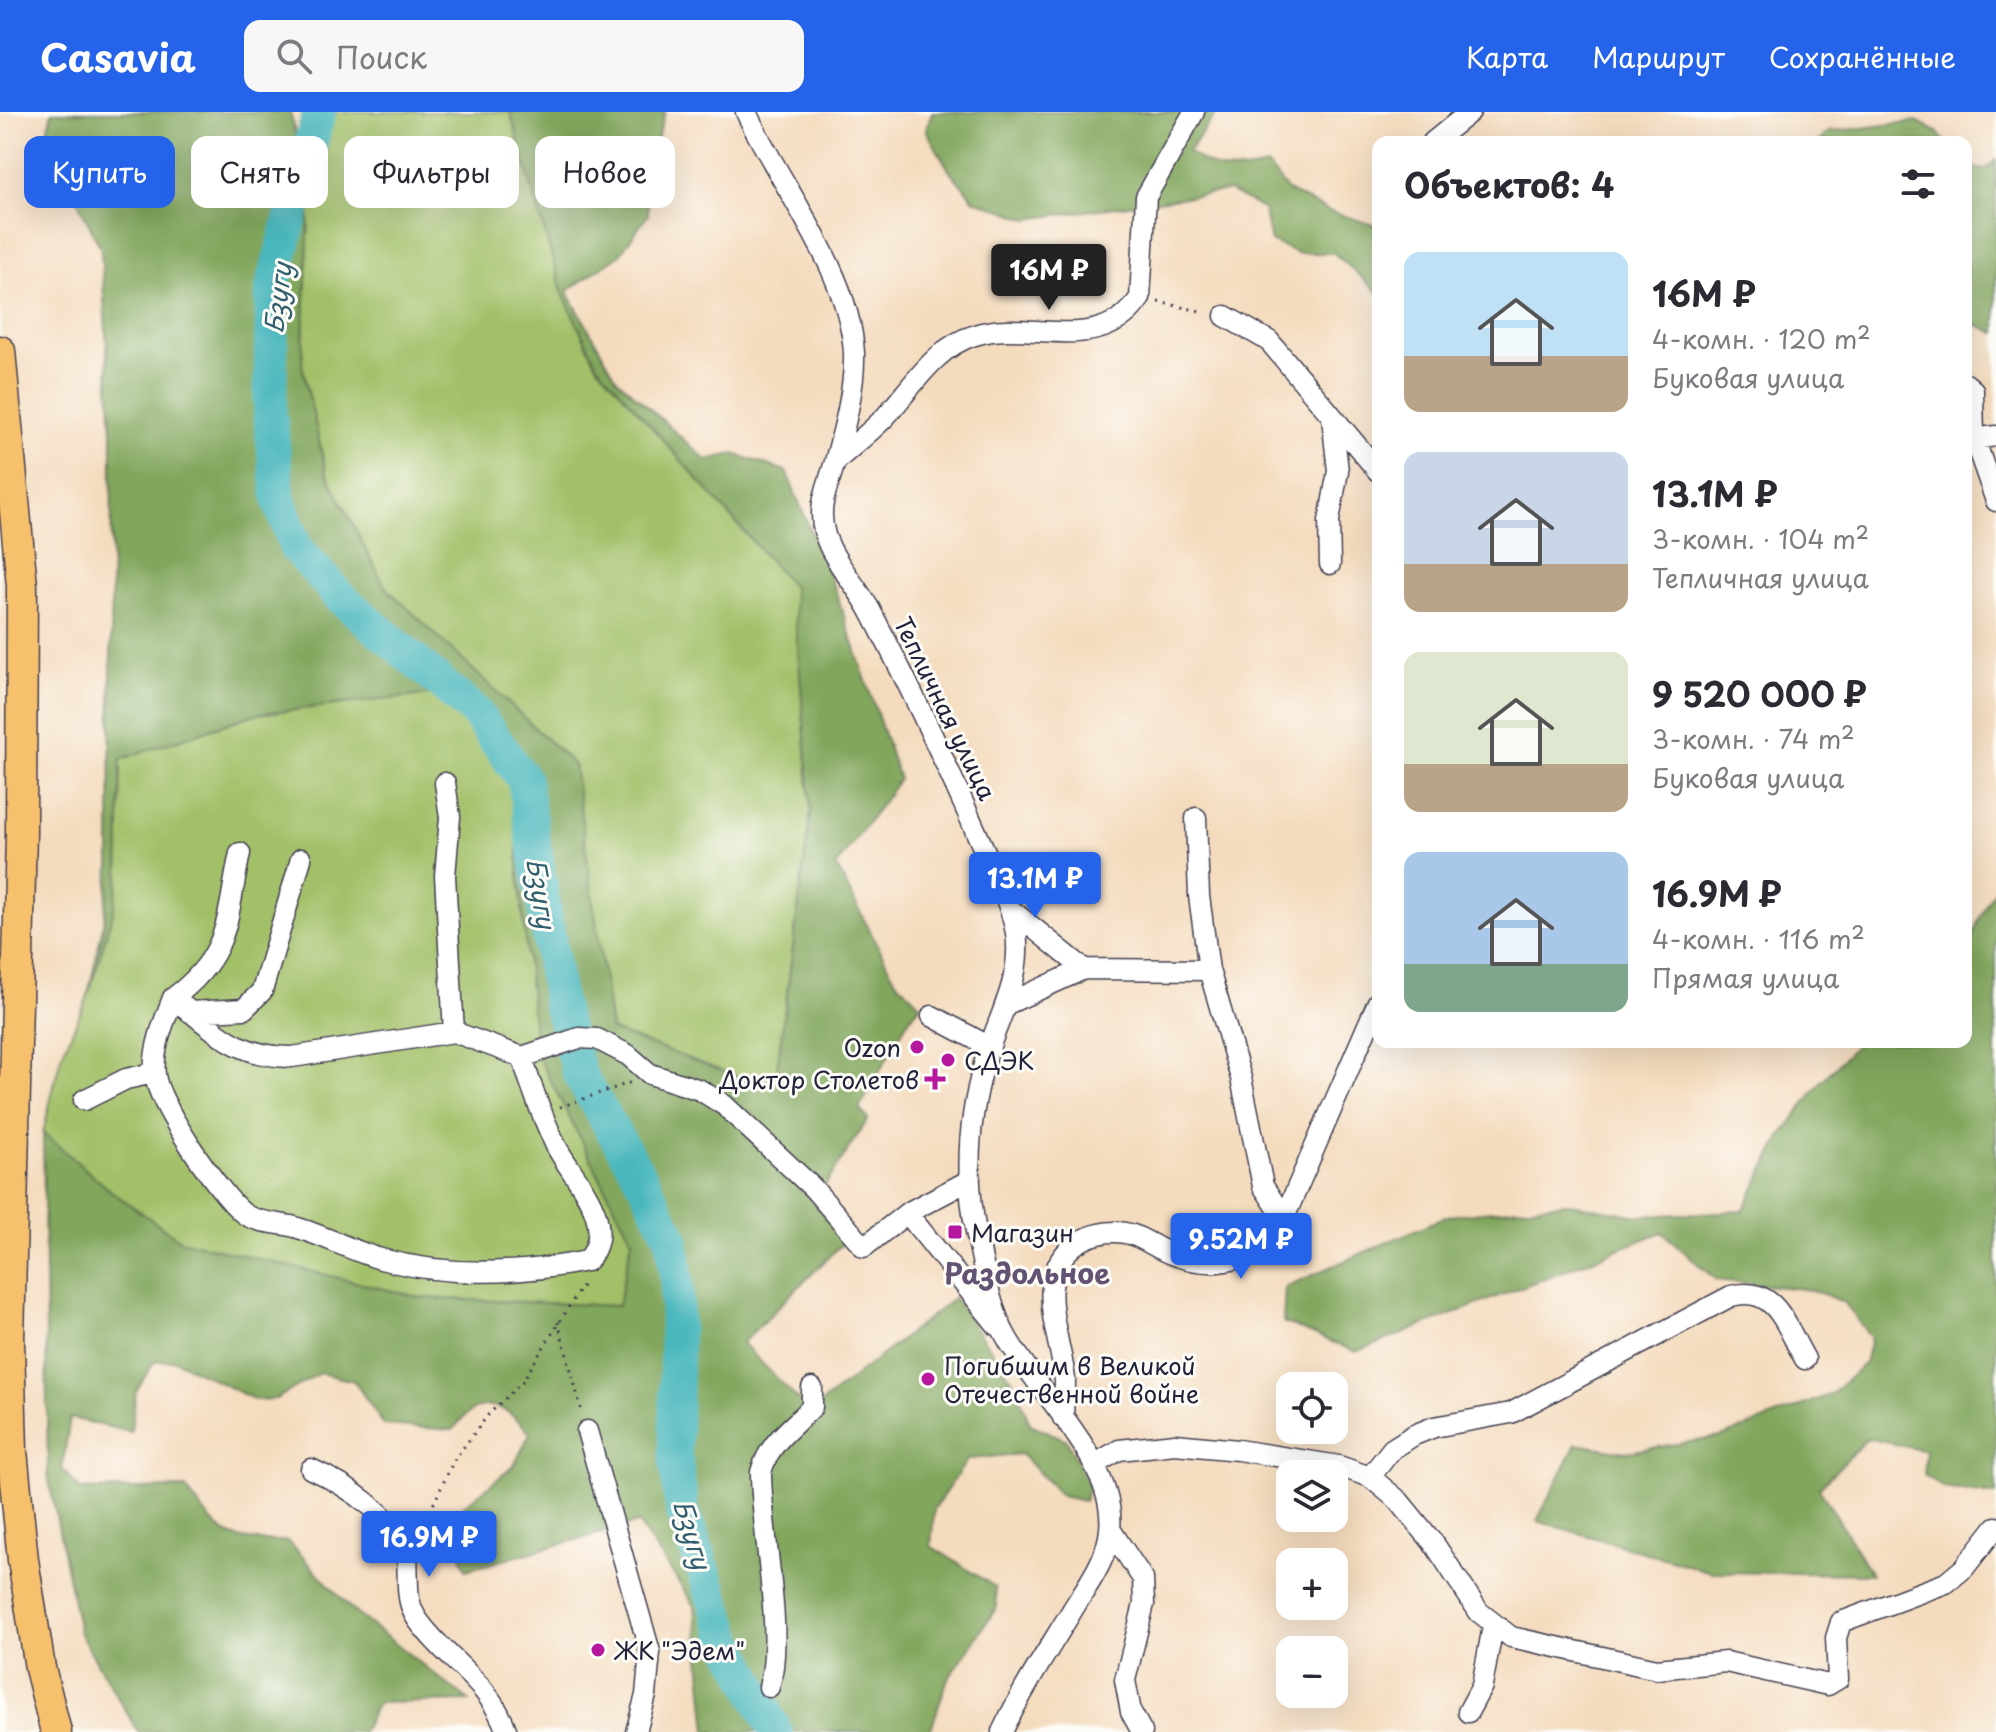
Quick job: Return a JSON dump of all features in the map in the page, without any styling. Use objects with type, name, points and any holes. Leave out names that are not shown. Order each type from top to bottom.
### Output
[{"type":"highway","points":[[0,351],[22,586],[21,833],[9,1341],[12,1451],[23,1560],[40,1668],[56,1732]]},
{"type":"street","name":"Тепличная улица","points":[[746,112],[824,258],[849,322],[854,352],[853,381],[836,461],[820,508],[831,551],[880,630],[950,772],[1010,909],[1016,934],[1016,965],[990,1047],[968,1138],[968,1181],[976,1232],[1005,1335],[1094,1465],[1106,1492],[1110,1529],[1102,1561],[1002,1732]]},
{"type":"street","points":[[836,461],[884,418],[945,349],[959,340],[998,331],[1058,335],[1099,329],[1132,309],[1140,298],[1146,197],[1194,112]]},
{"type":"street","points":[[1440,136],[1470,112]]},
{"type":"street","points":[[1225,316],[1269,341],[1372,464]]},
{"type":"street","points":[[1330,564],[1329,521],[1338,471],[1332,417]]},
{"type":"street","points":[[1972,439],[1996,436]]},
{"type":"street","points":[[1972,444],[1996,501]]},
{"type":"street","points":[[445,783],[450,817],[445,876],[454,1032]]},
{"type":"street","points":[[1196,818],[1199,896],[1209,970],[1241,1078],[1263,1186],[1284,1218]]},
{"type":"street","points":[[240,853],[221,942],[212,963],[199,979],[173,998],[162,1027],[154,1073],[165,1105],[217,1184],[244,1215],[298,1228],[382,1260],[472,1271],[536,1271],[587,1261],[596,1245],[594,1207],[541,1114],[522,1057]]},
{"type":"street","points":[[190,1012],[244,1009],[262,991],[301,859]]},
{"type":"street","points":[[1010,909],[1084,969]]},
{"type":"street","points":[[1005,1005],[1084,969],[1209,970]]},
{"type":"street","points":[[173,998],[224,1040],[241,1049],[269,1057],[292,1057],[454,1032],[522,1057],[579,1038],[597,1039],[628,1055],[650,1074],[700,1090],[724,1105],[813,1188],[864,1247],[907,1213],[968,1181]]},
{"type":"street","points":[[932,1016],[990,1047]]},
{"type":"street","points":[[1063,1418],[1065,1381],[1051,1299],[1053,1279],[1072,1247],[1092,1235],[1108,1232],[1130,1234],[1173,1255],[1196,1261],[1224,1262],[1246,1257],[1261,1248],[1275,1235],[1284,1218],[1372,1016]]},
{"type":"street","points":[[84,1100],[126,1079],[154,1073]]},
{"type":"street","points":[[907,1213],[1005,1335]]},
{"type":"street","points":[[1370,1477],[1392,1449],[1414,1435],[1434,1427],[1511,1413],[1731,1296],[1747,1292],[1763,1295],[1773,1305],[1805,1359]]},
{"type":"street","points":[[769,1687],[775,1668],[774,1640],[761,1472],[766,1454],[778,1438],[812,1407],[812,1388]]},
{"type":"street","points":[[587,1431],[650,1652],[646,1695],[636,1732]]},
{"type":"street","points":[[1094,1465],[1119,1450],[1175,1444],[1311,1460],[1370,1477],[1399,1501],[1493,1626],[1530,1643],[1657,1669],[1726,1662],[1828,1685],[1838,1679],[1836,1638],[1841,1622],[1946,1583],[1964,1568],[1996,1527]]},
{"type":"street","points":[[311,1469],[353,1494],[387,1520],[407,1554],[412,1610],[431,1636],[482,1685],[498,1708],[507,1732]]},
{"type":"street","points":[[1110,1529],[1143,1579],[1144,1604],[1125,1680],[1131,1712],[1142,1732]]},
{"type":"street","points":[[1468,1712],[1482,1686],[1493,1626]]},
{"type":"path","points":[[1140,298],[1225,316]]},
{"type":"path","points":[[541,1114],[650,1074]]},
{"type":"path","points":[[407,1554],[429,1520],[454,1460],[488,1415],[522,1382],[589,1276],[593,1254]]},
{"type":"path","points":[[558,1321],[587,1431]]},
{"type":"green space","points":[[52,112],[290,112],[296,136],[191,136],[191,208],[309,208],[302,365],[326,472],[385,587],[574,765],[611,1030],[754,1083],[777,1069],[811,811],[793,587],[597,365],[563,294],[538,208],[648,208],[648,215],[619,255],[567,291],[617,379],[706,460],[734,454],[786,471],[836,592],[899,779],[836,866],[895,979],[921,1005],[907,1022],[859,1109],[868,1119],[814,1203],[844,1242],[742,1343],[810,1412],[954,1298],[1015,1384],[1030,1424],[1067,1440],[1089,1487],[1084,1501],[1061,1496],[1021,1454],[968,1459],[934,1509],[931,1546],[995,1587],[997,1607],[947,1681],[930,1732],[707,1732],[695,1606],[638,1523],[466,1570],[455,1536],[463,1506],[514,1466],[530,1433],[510,1414],[491,1406],[472,1411],[453,1430],[384,1425],[354,1381],[320,1373],[276,1399],[255,1400],[175,1360],[154,1362],[136,1391],[131,1432],[70,1418],[62,1469],[80,1490],[186,1488],[209,1518],[227,1534],[250,1540],[288,1541],[352,1610],[469,1701],[377,1703],[362,1732],[138,1732],[79,1632],[48,1475],[43,1133],[112,1192],[180,1240],[422,1298],[618,1306],[632,1240],[536,1052],[518,862],[516,753],[451,692],[255,714],[121,759],[119,877],[114,909],[87,999],[104,922],[110,866],[112,433],[101,249],[81,208],[175,208],[175,136],[46,136]]},
{"type":"green space","points":[[331,112],[510,112],[517,136],[344,136],[344,208],[519,208],[519,143],[535,198],[535,208],[538,208],[563,294],[597,365],[793,587],[811,811],[777,1069],[754,1084],[611,1030],[574,765],[385,587],[326,472],[302,365],[309,208],[328,208],[328,136],[325,136]]},
{"type":"green space","points":[[510,112],[665,112],[658,136],[535,136],[535,198]]},
{"type":"green space","points":[[932,112],[1217,112],[1188,152],[1226,170],[1268,166],[1288,191],[1328,211],[1372,224],[1372,287],[1334,253],[1297,253],[1271,241],[1263,209],[1229,191],[1028,219],[974,200],[949,170],[926,130]]},
{"type":"green space","points":[[1917,121],[1940,136],[1825,136],[1829,132]]},
{"type":"green space","points":[[1996,160],[1996,333],[1972,323],[1972,167],[1985,170]]},
{"type":"green space","points":[[451,692],[516,753],[518,862],[536,1052],[632,1240],[619,1306],[422,1298],[180,1240],[112,1192],[43,1133],[61,1056],[87,999],[119,877],[121,759],[255,714]]},
{"type":"green space","points":[[1996,887],[1996,1495],[1943,1488],[1924,1475],[1926,1451],[1867,1438],[1819,1488],[1871,1574],[1711,1572],[1537,1521],[1576,1444],[1626,1452],[1721,1437],[1832,1394],[1865,1363],[1871,1338],[1844,1302],[1812,1290],[1716,1280],[1662,1232],[1356,1352],[1283,1322],[1285,1287],[1447,1216],[1565,1203],[1639,1216],[1743,1211],[1782,1135],[1821,1082],[1853,1048],[1972,1048],[1972,940],[1984,907]]},
{"type":"waterway","name":"Бзугу","points":[[319,112],[272,288],[270,414],[279,500],[296,548],[341,598],[476,713],[524,780],[559,1004],[579,1074],[645,1185],[672,1239],[677,1283],[675,1454],[682,1510],[728,1639],[776,1732]]},
{"type":"place","name":"Ozon","points":[[917,1047]]},
{"type":"place","name":"СДЭК","points":[[948,1060]]},
{"type":"place","name":"Доктор Столетов","points":[[935,1079]]},
{"type":"place","name":"Магазин","points":[[955,1232]]},
{"type":"place","name":"Погибшим в Великой Отечественной войне","points":[[928,1379]]},
{"type":"place","name":"ЖК \"Эдем\"","points":[[598,1650]]},
{"type":"district","name":"Раздольное","points":[[1027,1272]]}]
